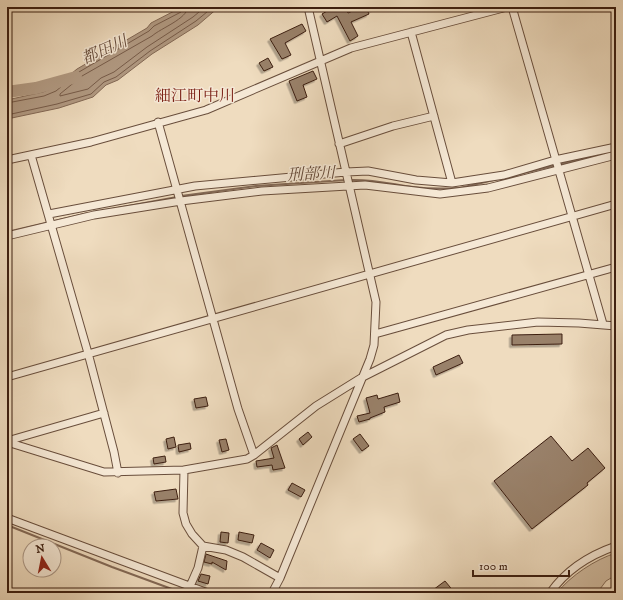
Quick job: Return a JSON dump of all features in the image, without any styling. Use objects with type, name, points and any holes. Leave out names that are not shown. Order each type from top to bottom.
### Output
[{"type":"street","points":[[272,593],[280,578],[370,359],[375,334],[376,302],[308,7]]},
{"type":"street","points":[[7,160],[91,142],[158,122],[206,110],[351,48],[506,7]]},
{"type":"street","points":[[512,7],[556,165],[573,216],[603,324]]},
{"type":"street","points":[[411,32],[452,183]]},
{"type":"street","points":[[339,144],[393,126],[434,116]]},
{"type":"street","points":[[158,122],[214,317],[238,409],[254,455]]},
{"type":"street","points":[[7,236],[51,224],[94,215],[181,200],[262,191],[349,185],[384,186],[411,192],[440,194],[488,188],[616,146]]},
{"type":"street","points":[[31,155],[88,353],[118,473]]},
{"type":"street","points":[[49,214],[226,182],[368,171],[391,174],[416,180],[452,183],[616,155]]},
{"type":"street","points":[[7,376],[616,204]]},
{"type":"street","points":[[375,334],[616,267]]},
{"type":"street","points":[[7,441],[104,472],[118,473],[184,470],[247,458],[254,455],[316,406],[361,378],[446,335],[538,322],[603,324],[616,326]]},
{"type":"street","points":[[7,441],[104,413]]},
{"type":"street","points":[[184,470],[182,502],[186,524],[204,546],[226,550],[280,578]]},
{"type":"street","points":[[7,518],[189,590],[208,593]]},
{"type":"street","points":[[189,590],[198,568],[204,546]]},
{"type":"street","points":[[550,593],[567,574],[582,562],[600,552],[616,546]]},
{"type":"shaded area","points":[[616,553],[616,575],[606,581],[597,593],[557,593],[576,574],[600,559]]},
{"type":"water","points":[[182,7],[219,7],[198,25],[152,54],[118,80],[106,85],[93,97],[59,108],[7,119],[7,100],[43,92],[55,87],[77,69],[147,28],[151,23]]},
{"type":"building","points":[[334,7],[335,9],[345,7],[348,13],[361,7],[377,7],[368,12],[369,14],[351,22],[358,36],[350,41],[337,16],[327,22],[322,14]]},
{"type":"building","points":[[302,24],[306,31],[285,43],[291,55],[282,59],[270,39]]},
{"type":"building","points":[[268,58],[273,67],[264,71],[259,63]]},
{"type":"building","points":[[313,71],[317,79],[303,85],[307,97],[297,101],[289,81]]},
{"type":"building","points":[[562,334],[562,344],[512,345],[512,335]]},
{"type":"building","points":[[459,355],[463,363],[436,375],[433,367]]},
{"type":"building","points":[[398,393],[400,402],[384,407],[385,412],[359,422],[357,416],[370,413],[366,398],[377,395],[378,399]]},
{"type":"building","points":[[206,397],[208,406],[196,408],[194,399]]},
{"type":"building","points":[[308,432],[312,437],[303,445],[299,439]]},
{"type":"building","points":[[360,434],[369,446],[362,451],[353,439]]},
{"type":"building","points":[[551,436],[572,461],[588,448],[605,468],[587,483],[588,485],[532,529],[494,481]]},
{"type":"building","points":[[174,437],[176,447],[168,449],[166,439]]},
{"type":"building","points":[[226,439],[229,450],[222,452],[219,440]]},
{"type":"building","points":[[190,443],[191,449],[179,452],[178,445]]},
{"type":"building","points":[[277,445],[285,468],[273,470],[272,465],[257,467],[256,461],[274,458],[271,448]]},
{"type":"building","points":[[165,456],[166,462],[154,464],[153,458]]},
{"type":"building","points":[[292,483],[305,490],[301,497],[288,490]]},
{"type":"building","points":[[176,489],[178,499],[156,501],[154,492]]},
{"type":"building","points":[[221,532],[229,533],[228,543],[220,542]]},
{"type":"building","points":[[239,532],[254,535],[252,543],[238,540]]},
{"type":"building","points":[[261,543],[274,550],[270,558],[257,550]]},
{"type":"building","points":[[206,554],[227,561],[226,570],[212,562],[212,564],[204,562]]},
{"type":"building","points":[[201,574],[210,576],[208,584],[198,581]]},
{"type":"building","points":[[445,581],[455,593],[429,593]]},
{"type":"waterway","name":"都田川","points":[[7,92],[36,88],[76,77]]},
{"type":"waterway","name":"刑部川","points":[[350,180],[374,181],[425,188],[460,188],[616,151]]},
{"type":"waterway","name":"刑部川","points":[[181,196],[256,186],[346,180]]},
{"type":"waterway","name":"刑部川","points":[[112,209],[177,197]]},
{"type":"waterway","name":"刑部川","points":[[7,232],[88,213]]},
{"type":"waterway","points":[[7,525],[112,567],[180,592]]},
{"type":"district","name":"細江町中川","points":[[195,95]]}]
